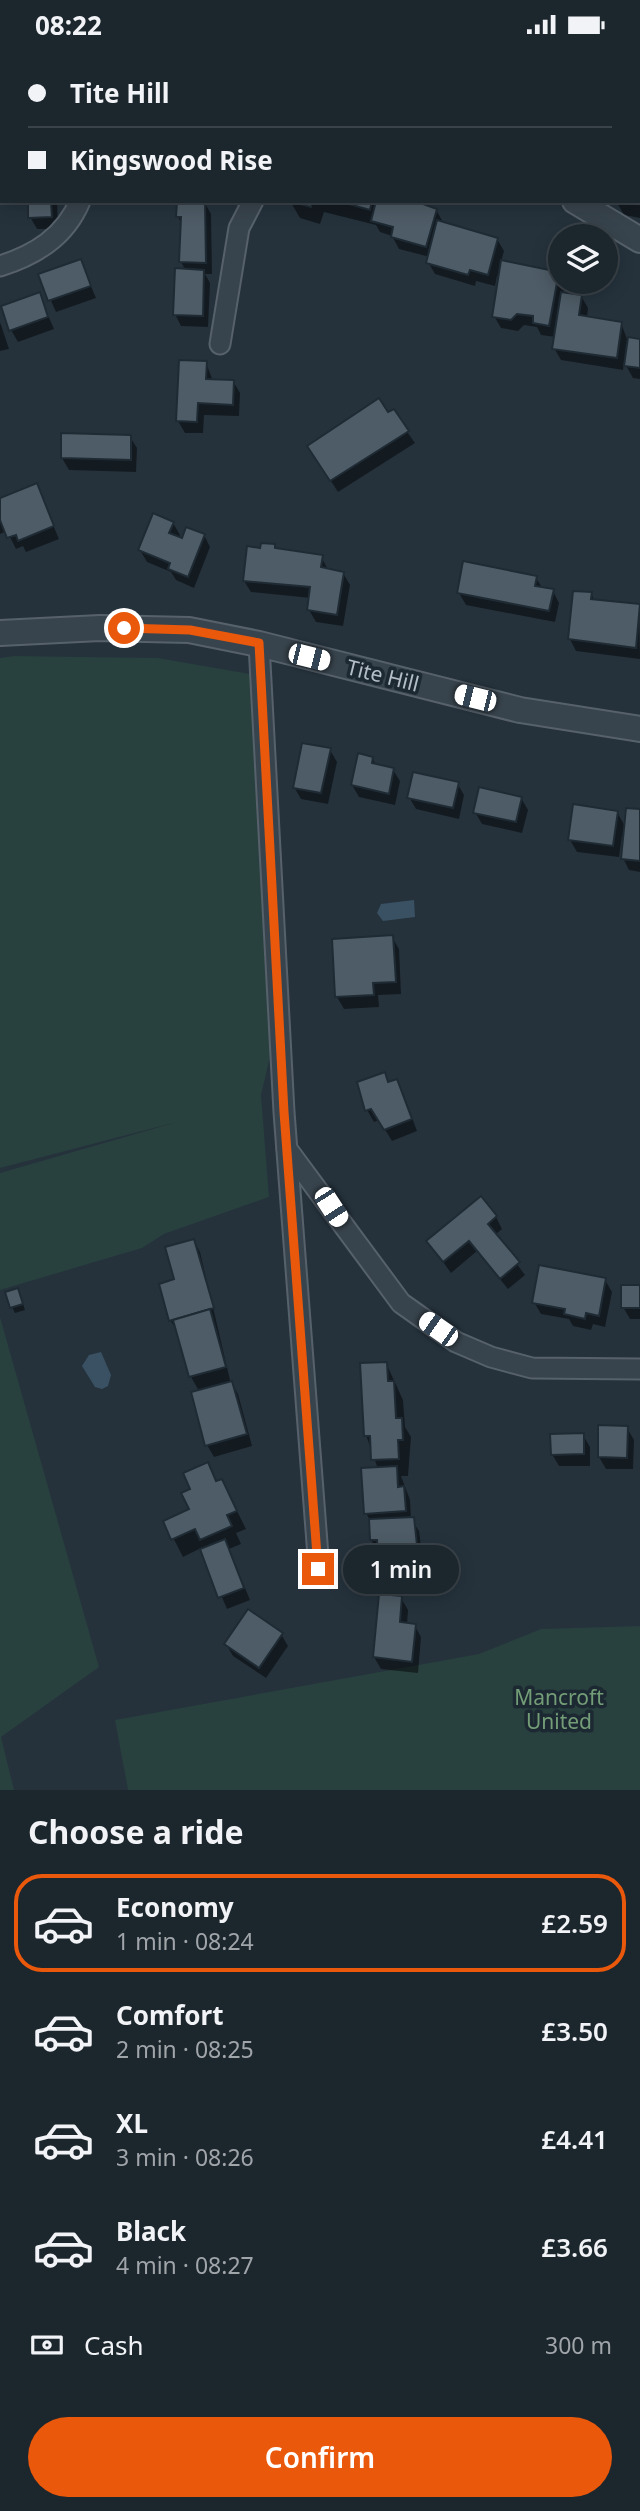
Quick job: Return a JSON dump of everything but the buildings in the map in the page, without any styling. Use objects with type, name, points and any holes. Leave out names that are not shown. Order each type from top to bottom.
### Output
[{"type":"street","points":[[0,266],[30,256],[59,234],[75,214],[79,203]]},
{"type":"street","points":[[220,344],[239,228],[252,203]]},
{"type":"street","points":[[578,203],[640,240]]},
{"type":"street","name":"Tite Hill","points":[[0,633],[147,628],[190,630],[259,643],[520,710],[640,729]]},
{"type":"street","points":[[259,643],[287,1149],[318,1569]]},
{"type":"street","points":[[287,1149],[401,1303],[456,1342],[491,1357],[532,1368],[640,1369]]},
{"type":"green space","points":[[0,658],[158,658],[250,674],[287,984],[261,1095],[269,1197],[164,1234],[142,1248],[0,1290],[0,1173],[177,1122],[0,1168]]},
{"type":"green space","points":[[0,1317],[99,1667],[1,1737],[14,1790],[0,1790]]},
{"type":"green space","name":"Mancroft United","points":[[640,1626],[640,1790],[128,1790],[115,1720],[479,1654],[541,1629]]},
{"type":"water","points":[[414,900],[415,917],[383,921],[377,913],[381,904]]},
{"type":"water","points":[[101,1352],[111,1375],[108,1386],[102,1389],[95,1387],[82,1366],[89,1355]]},
{"type":"route","points":[[124,628],[190,630],[259,643],[284,1112],[318,1569]]}]
